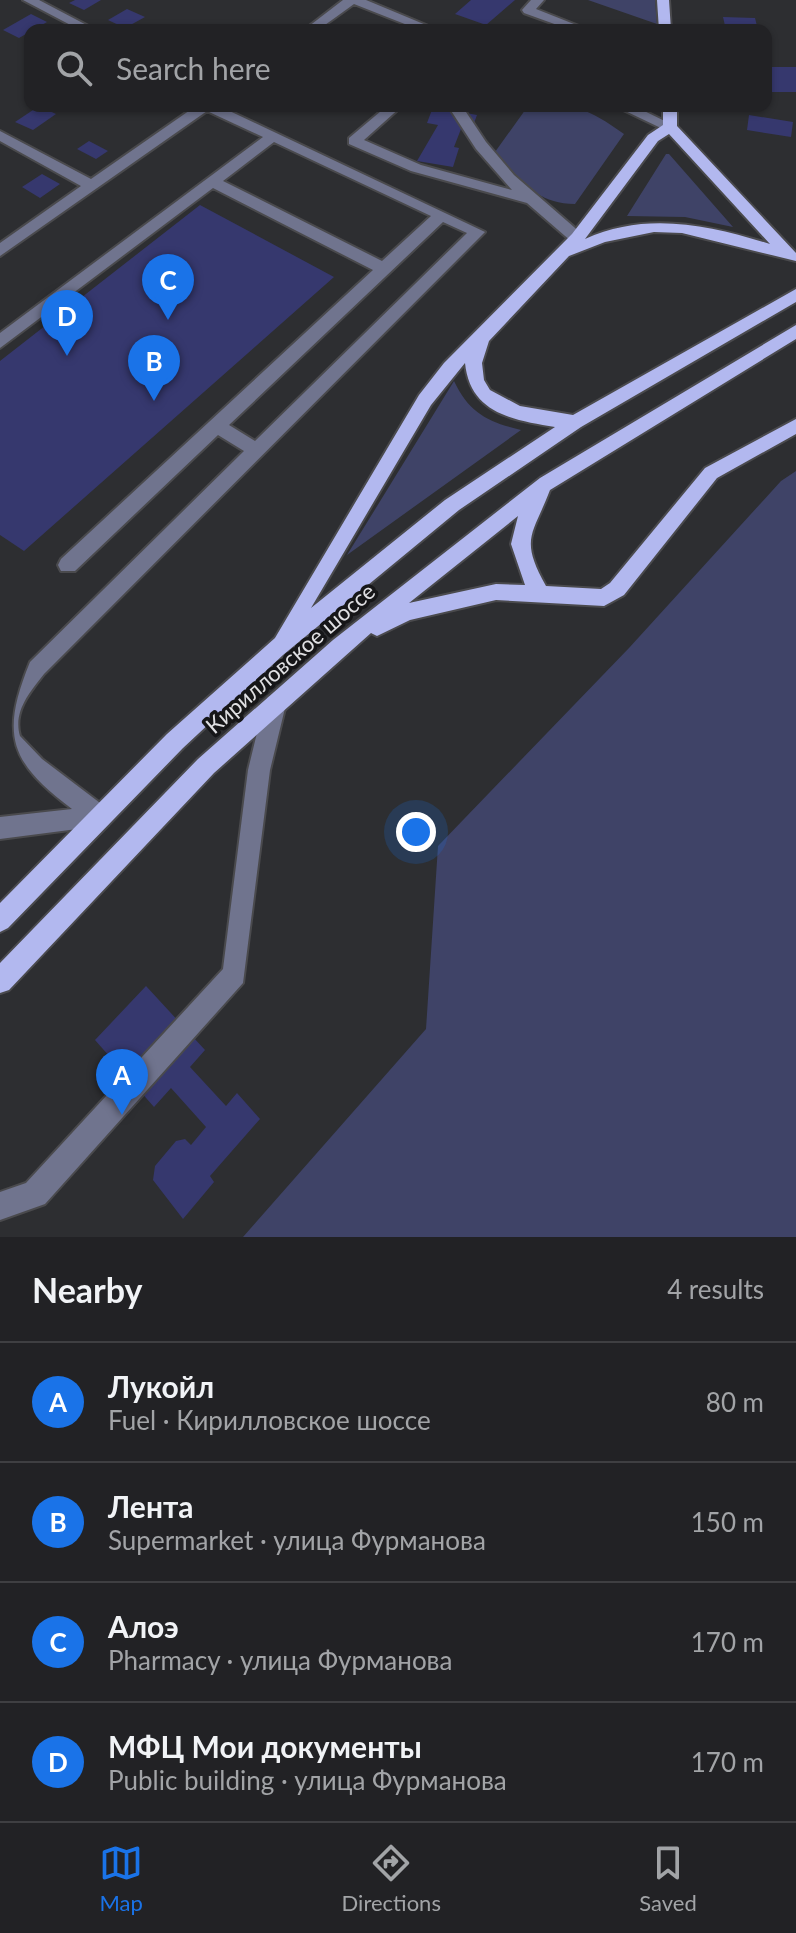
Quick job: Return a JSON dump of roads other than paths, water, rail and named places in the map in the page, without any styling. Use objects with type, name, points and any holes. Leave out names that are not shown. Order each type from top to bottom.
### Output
[{"type":"main road","points":[[663,0],[665,24]]},
{"type":"main road","points":[[670,112],[670,127],[794,259]]},
{"type":"main road","points":[[276,649],[425,400],[450,367],[482,338],[577,238],[653,138],[670,127]]},
{"type":"main road","points":[[560,257],[591,240],[621,231],[664,226],[697,228],[794,259]]},
{"type":"main road","name":"Кирилловское шоссе","points":[[0,920],[175,741],[276,649],[452,505],[575,422],[730,330],[796,295]]},
{"type":"main road","name":"Кирилловское шоссе","points":[[0,981],[206,766],[340,646],[546,483],[653,420],[758,351],[796,331]]},
{"type":"main road","points":[[482,338],[474,357],[474,369],[477,382],[494,403],[529,417],[575,422]]},
{"type":"main road","points":[[340,646],[406,612],[496,592],[597,600],[611,594],[711,473],[796,426]]},
{"type":"main road","points":[[541,596],[519,556],[528,512],[546,483]]},
{"type":"street","points":[[29,0],[78,24]]},
{"type":"street","points":[[319,24],[353,0],[416,24]]},
{"type":"street","points":[[538,0],[528,10],[566,24]]},
{"type":"street","points":[[0,251],[197,112]]},
{"type":"street","points":[[100,817],[19,752],[8,735],[10,712],[18,692],[37,668],[477,232],[219,112]]},
{"type":"street","points":[[388,112],[354,141],[416,168],[529,199]]},
{"type":"street","points":[[458,112],[477,145],[529,199],[577,238]]},
{"type":"street","points":[[636,112],[670,127]]},
{"type":"street","points":[[0,135],[92,186]]},
{"type":"street","points":[[0,342],[215,183],[273,136]]},
{"type":"street","points":[[215,183],[384,269]]},
{"type":"street","points":[[68,565],[441,215]]},
{"type":"street","points":[[217,426],[256,450]]},
{"type":"street","points":[[0,1206],[35,1194],[234,974],[259,770],[275,704]]},
{"type":"street","points":[[0,828],[100,817]]},
{"type":"place","name":"Алоэ","points":[[168,320]]},
{"type":"place","name":"МФЦ Мои документы","points":[[67,356]]},
{"type":"place","name":"Лента","points":[[154,401]]},
{"type":"place","name":"Лукойл","points":[[122,1115]]}]
